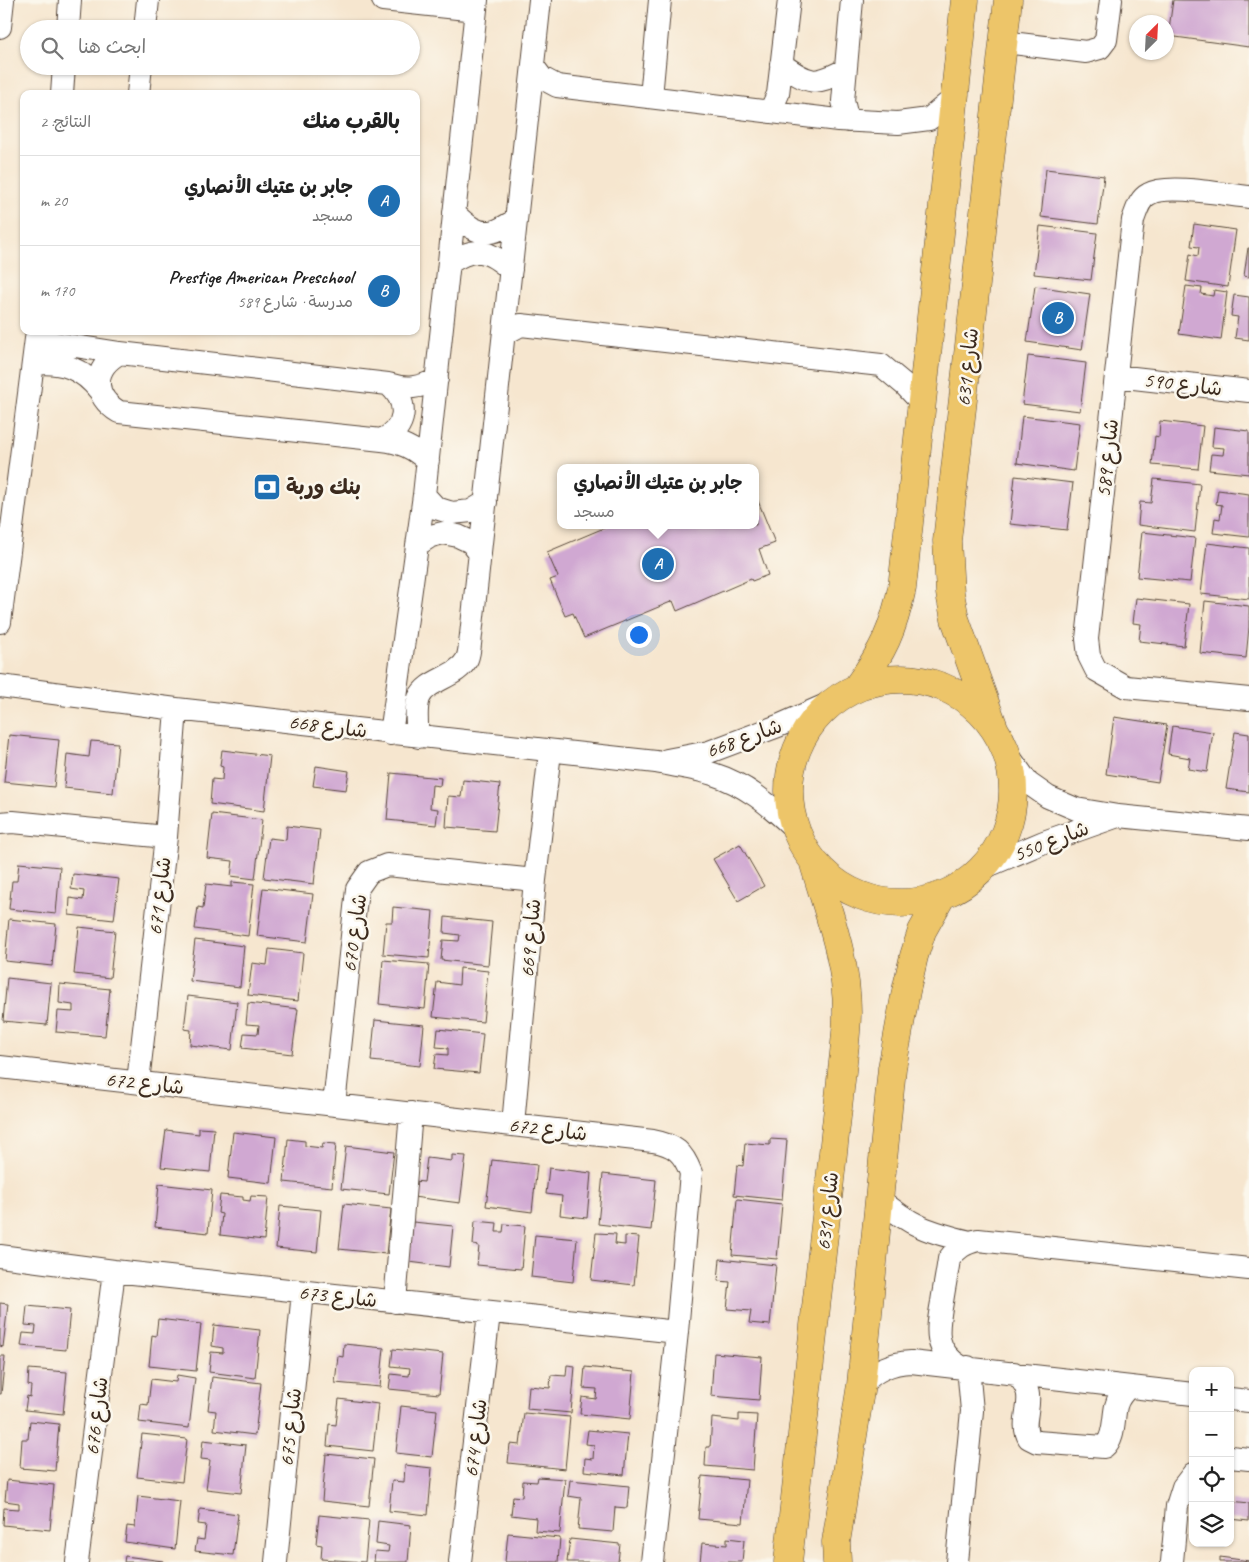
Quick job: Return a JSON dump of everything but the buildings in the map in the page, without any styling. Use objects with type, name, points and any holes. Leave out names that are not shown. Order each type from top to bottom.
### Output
[{"type":"main road","name":"شارع 631","points":[[858,686],[877,659],[896,617],[902,588],[965,0]]},
{"type":"main road","name":"شارع 631","points":[[994,728],[955,619],[950,594],[947,541],[1008,0]]},
{"type":"main road","points":[[895,678],[933,683],[968,700],[994,728],[1006,752],[1014,791],[1007,831],[985,867],[966,884],[941,897],[907,904],[872,901],[840,887],[814,864],[802,846],[793,827],[788,782],[800,739],[828,704],[858,686],[895,678]]},
{"type":"main road","name":"شارع 631","points":[[788,1562],[847,1011],[843,971],[835,932],[814,864]]},
{"type":"main road","points":[[838,1562],[836,1542],[861,1385],[892,1068],[906,991],[922,931],[941,897]]},
{"type":"street","points":[[0,27],[3,0]]},
{"type":"street","points":[[69,20],[70,0]]},
{"type":"street","points":[[146,20],[148,0]]},
{"type":"street","points":[[383,0],[476,5],[428,461],[391,734]]},
{"type":"street","points":[[418,737],[417,710],[420,696],[430,685],[456,672],[468,658],[540,0]]},
{"type":"street","points":[[651,97],[660,0]]},
{"type":"street","points":[[770,112],[778,94],[790,0]]},
{"type":"street","points":[[848,121],[843,100],[852,0]]},
{"type":"street","points":[[1004,42],[1086,52],[1100,48],[1106,40],[1111,0]]},
{"type":"street","points":[[781,64],[803,79],[824,81],[845,70]]},
{"type":"street","points":[[533,66],[542,78],[557,86],[848,121],[898,124],[929,119],[954,100]]},
{"type":"street","points":[[62,90],[63,75]]},
{"type":"street","points":[[138,90],[140,75]]},
{"type":"street","name":"شارع 589","points":[[1249,197],[1164,188],[1148,194],[1138,205],[1134,220],[1087,638],[1089,656],[1096,670],[1126,687],[1249,699]]},
{"type":"street","points":[[454,213],[467,227],[484,232],[496,231],[516,220]]},
{"type":"street","points":[[449,263],[462,254],[484,252],[498,259],[511,270]]},
{"type":"street","points":[[504,334],[521,325],[881,365],[921,402]]},
{"type":"street","points":[[0,622],[9,489],[34,364],[36,336],[120,353],[388,384],[398,387],[418,387],[437,379]]},
{"type":"street","points":[[100,391],[100,372],[111,357],[120,353]]},
{"type":"street","points":[[34,364],[53,363],[73,368],[91,379],[104,400],[118,412],[398,442],[406,445],[428,461]]},
{"type":"street","name":"شارع 590","points":[[1116,376],[1249,391]]},
{"type":"street","points":[[382,440],[396,430],[401,423],[403,414],[400,397],[388,384]]},
{"type":"street","points":[[424,495],[436,508],[452,513],[471,511],[486,502]]},
{"type":"street","points":[[417,545],[431,536],[443,533],[458,536],[471,542],[480,554]]},
{"type":"street","points":[[402,656],[412,667],[428,676],[443,679]]},
{"type":"street","name":"شارع 668","points":[[0,686],[391,734],[656,762],[713,774],[747,789],[770,805],[793,827]]},
{"type":"street","name":"شارع 668","points":[[656,762],[709,752],[778,726],[828,704]]},
{"type":"street","name":"شارع 671","points":[[138,1082],[166,837],[176,709]]},
{"type":"street","name":"شارع 669","points":[[512,1124],[550,752]]},
{"type":"street","name":"شارع 550","points":[[1006,752],[1028,783],[1048,797],[1076,809],[1118,816],[1249,829]]},
{"type":"street","name":"شارع 550","points":[[985,867],[1044,842],[1118,816]]},
{"type":"street","points":[[0,823],[13,822],[166,837]]},
{"type":"street","name":"شارع 670","points":[[334,1104],[357,889],[369,872],[387,865],[536,880]]},
{"type":"street","name":"شارع 672","points":[[0,1067],[512,1124],[666,1144],[678,1150],[686,1159],[691,1173],[677,1332],[652,1562]]},
{"type":"street","points":[[395,1302],[411,1113]]},
{"type":"street","points":[[879,1199],[917,1226],[931,1232],[970,1242]]},
{"type":"street","points":[[964,1367],[952,1361],[944,1353],[939,1339],[938,1324],[949,1260],[961,1246],[970,1242],[978,1240],[1249,1269]]},
{"type":"street","name":"شارع 673","points":[[0,1256],[114,1271],[677,1332]]},
{"type":"street","name":"شارع 676","points":[[77,1562],[114,1271]]},
{"type":"street","name":"شارع 675","points":[[276,1562],[303,1292]]},
{"type":"street","name":"شارع 674","points":[[460,1562],[489,1313]]},
{"type":"street","points":[[861,1385],[870,1376],[892,1364],[911,1362],[1189,1394]]},
{"type":"street","points":[[958,1562],[972,1411],[964,1367]]},
{"type":"street","points":[[1014,1373],[1024,1383],[1027,1390],[1027,1435],[1032,1441],[1037,1442],[1104,1447],[1109,1442],[1116,1405],[1129,1387]]},
{"type":"street","points":[[1234,1399],[1249,1401]]},
{"type":"street","points":[[1234,1458],[1249,1459]]},
{"type":"street","points":[[1172,1562],[1177,1506],[1183,1487],[1189,1479]]},
{"type":"place","name":"Prestige American Preschool","points":[[1058,318]]},
{"type":"place","name":"بنك وربة","points":[[267,487]]},
{"type":"place","name":"جابر بن عتيك الأنصاري","points":[[658,564]]}]
